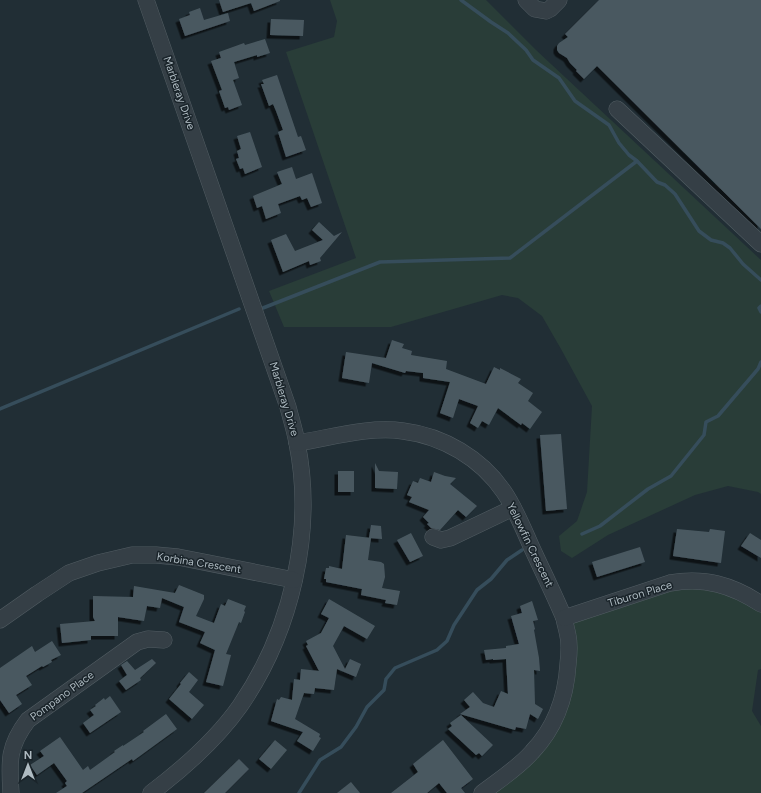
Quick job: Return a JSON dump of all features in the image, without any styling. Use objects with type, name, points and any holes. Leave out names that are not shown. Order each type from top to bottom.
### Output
[{"type":"street","name":"Marbleray Drive","points":[[146,0],[288,407],[297,444],[302,489],[300,552],[294,580],[284,617],[261,672],[239,707],[216,734],[192,760],[151,793]]},
{"type":"street","points":[[526,0],[535,9],[546,11],[559,0]]},
{"type":"street","points":[[617,109],[761,244]]},
{"type":"street","name":"Yellowfin Crescent","points":[[297,444],[364,431],[384,430],[403,430],[446,442],[467,455],[488,472],[504,492],[513,508],[564,618],[568,636],[569,651],[566,686],[560,707],[544,738],[532,753],[482,793]]},
{"type":"street","points":[[432,537],[441,540],[450,538],[513,508]]},
{"type":"street","name":"Korbina Crescent","points":[[0,620],[69,573],[98,563],[132,555],[178,557],[294,580]]},
{"type":"street","name":"Tiburon Place","points":[[564,618],[670,583],[684,581],[720,584],[736,590],[761,604]]},
{"type":"street","name":"Pompano Place","points":[[11,793],[10,773],[12,748],[19,732],[28,720],[137,642],[148,639],[164,640]]},
{"type":"green space","points":[[330,0],[486,0],[536,50],[761,260],[761,494],[758,492],[728,486],[695,495],[608,535],[572,558],[561,551],[559,536],[577,521],[587,492],[592,406],[542,316],[518,298],[502,295],[391,327],[284,327],[269,291],[356,258],[286,52],[334,37],[337,21]]},
{"type":"green space","points":[[686,582],[761,605],[761,669],[758,670],[752,711],[761,726],[761,793],[485,793],[555,723],[566,620]]},
{"type":"building","points":[[219,0],[280,1],[254,11],[251,3],[223,12]]},
{"type":"building","points":[[599,0],[761,0],[761,229],[597,66],[584,79],[567,58],[559,53],[557,46],[568,37],[565,34]]},
{"type":"building","points":[[200,8],[204,20],[228,13],[230,21],[185,36],[179,19],[190,15],[189,12]]},
{"type":"building","points":[[271,19],[304,20],[303,36],[270,35]]},
{"type":"building","points":[[265,39],[270,53],[257,57],[257,55],[234,62],[239,78],[233,80],[242,105],[229,110],[228,107],[225,108],[219,91],[222,90],[211,61],[221,58],[219,52],[244,43],[245,45]]},
{"type":"building","points":[[277,75],[298,137],[301,136],[306,150],[286,157],[278,132],[283,130],[273,104],[269,106],[261,84],[264,84],[262,80]]},
{"type":"building","points":[[250,132],[262,167],[245,174],[243,168],[240,169],[236,159],[239,158],[237,151],[241,149],[237,136]]},
{"type":"building","points":[[292,167],[296,179],[312,173],[322,203],[311,207],[307,198],[302,200],[300,196],[278,204],[281,213],[266,219],[262,206],[257,208],[253,196],[282,184],[277,172]]},
{"type":"building","points":[[319,222],[334,236],[342,232],[320,258],[321,261],[310,265],[309,261],[283,272],[271,240],[286,234],[295,251],[323,240],[312,230]]},
{"type":"building","points":[[392,340],[404,344],[402,348],[412,351],[411,355],[447,361],[446,369],[486,384],[494,367],[500,370],[500,368],[521,379],[518,383],[533,393],[528,401],[542,412],[530,429],[522,423],[521,425],[498,408],[489,425],[482,421],[478,428],[470,423],[478,406],[459,399],[453,418],[440,413],[450,382],[423,378],[423,373],[406,371],[405,373],[372,363],[369,383],[342,378],[346,352],[386,358]]},
{"type":"building","points":[[561,434],[567,509],[546,511],[540,435]]},
{"type":"building","points":[[375,463],[379,471],[398,472],[397,489],[375,488]]},
{"type":"building","points":[[338,471],[354,471],[354,492],[338,492]]},
{"type":"building","points":[[434,472],[456,478],[450,484],[477,506],[466,517],[458,510],[440,530],[431,528],[427,524],[429,523],[423,517],[429,510],[409,502],[412,497],[407,495],[413,481],[418,483],[420,478],[431,482]]},
{"type":"building","points":[[371,525],[381,526],[382,539],[369,538]]},
{"type":"building","points":[[677,529],[709,532],[710,529],[725,531],[721,563],[673,556]]},
{"type":"building","points":[[411,533],[423,556],[410,562],[397,540]]},
{"type":"building","points":[[750,533],[761,540],[761,558],[741,546]]},
{"type":"building","points":[[346,535],[371,538],[368,560],[381,562],[384,564],[385,577],[382,588],[400,591],[397,605],[385,603],[386,600],[361,595],[362,589],[326,582],[326,579],[324,579],[326,568],[329,568],[329,566],[342,569]]},
{"type":"building","points":[[640,547],[645,562],[597,577],[592,562]]},
{"type":"building","points":[[179,585],[204,595],[204,599],[196,616],[214,623],[221,604],[225,606],[228,599],[246,606],[241,623],[239,622],[226,654],[231,655],[223,686],[206,682],[215,650],[200,643],[205,632],[179,622],[184,607],[162,598],[160,608],[147,606],[144,621],[118,617],[118,636],[91,636],[91,640],[62,643],[60,624],[95,621],[93,617],[93,596],[133,597],[134,586],[175,593]]},
{"type":"building","points":[[329,599],[375,626],[367,639],[344,626],[333,646],[345,669],[350,659],[361,664],[356,677],[337,669],[334,690],[315,688],[314,694],[304,693],[295,719],[320,734],[319,737],[321,738],[313,751],[297,741],[303,732],[271,721],[277,699],[279,700],[281,697],[292,700],[294,679],[300,680],[301,669],[319,671],[306,646],[308,645],[306,641],[321,633],[329,618],[321,614]]},
{"type":"building","points":[[532,601],[538,620],[533,621],[540,671],[534,670],[535,704],[543,709],[538,719],[530,714],[526,729],[516,727],[515,730],[460,714],[470,707],[464,700],[473,692],[483,703],[494,707],[501,691],[508,694],[506,659],[486,660],[484,650],[506,648],[506,646],[519,644],[511,616],[522,613],[520,606]]},
{"type":"building","points":[[52,641],[61,655],[51,660],[52,662],[43,667],[42,666],[26,676],[32,685],[16,695],[22,704],[9,713],[0,700],[0,668],[32,646],[35,652]]},
{"type":"building","points":[[152,659],[156,663],[140,678],[141,680],[126,690],[119,681],[127,675],[121,665],[127,661],[135,670]]},
{"type":"building","points":[[189,672],[198,680],[189,692],[204,705],[192,719],[169,699]]},
{"type":"building","points":[[110,696],[121,712],[90,733],[83,723],[94,715],[90,710],[104,698],[105,700]]},
{"type":"building","points":[[166,714],[177,729],[133,761],[132,759],[82,793],[56,793],[67,786],[65,783],[67,781],[54,763],[37,775],[30,765],[44,756],[40,751],[60,737],[83,770],[88,766],[90,770],[115,752],[114,751],[144,732],[143,731]]},
{"type":"building","points":[[461,715],[493,745],[482,756],[479,753],[476,755],[448,729],[452,726],[450,723]]},
{"type":"building","points":[[275,740],[287,750],[271,769],[259,759]]},
{"type":"building","points":[[443,740],[473,779],[461,788],[465,793],[447,793],[439,783],[427,793],[391,793],[418,772],[413,764]]},
{"type":"building","points":[[239,759],[249,769],[225,793],[204,793]]},
{"type":"building","points":[[351,782],[360,793],[337,793]]},
{"type":"waterway","points":[[461,0],[508,33],[526,50],[533,60],[559,78],[575,101],[609,125],[619,143],[629,155],[637,161],[657,182],[665,185],[675,194],[699,231],[711,240],[723,243],[730,248],[743,264],[761,280]]},
{"type":"waterway","points":[[263,308],[380,262],[510,258],[637,161]]},
{"type":"waterway","points":[[761,306],[759,308],[761,312]]},
{"type":"waterway","points":[[0,409],[239,309]]},
{"type":"waterway","points":[[582,534],[600,526],[648,489],[671,476],[704,435],[706,422],[718,416],[758,369],[761,362]]},
{"type":"waterway","points":[[299,793],[320,760],[341,747],[356,727],[367,707],[384,690],[386,679],[395,668],[437,650],[447,641],[454,625],[477,590],[491,579],[507,560],[522,550]]}]
